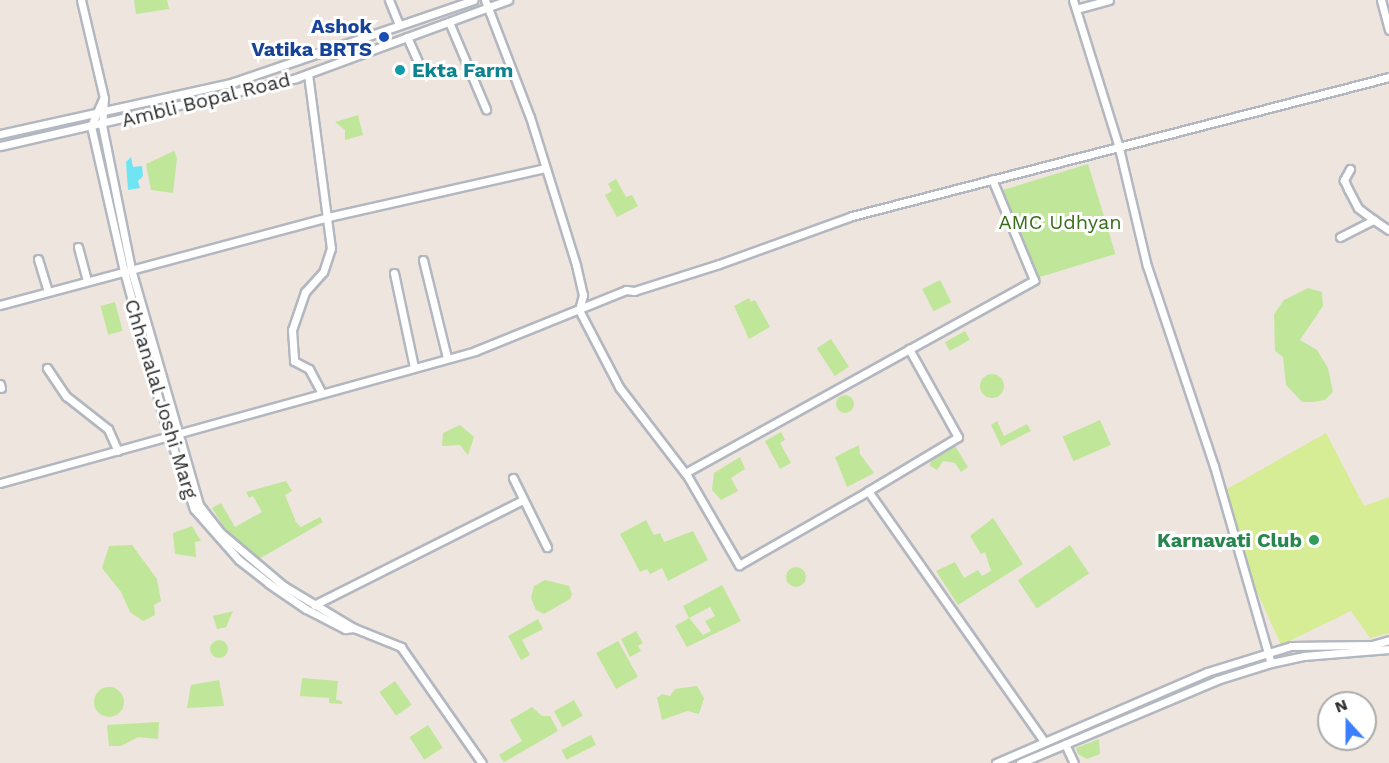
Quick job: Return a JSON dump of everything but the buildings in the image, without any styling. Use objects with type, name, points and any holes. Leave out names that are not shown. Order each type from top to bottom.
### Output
[{"type":"street","points":[[81,0],[104,98],[105,110],[102,124]]},
{"type":"street","points":[[389,0],[399,26]]},
{"type":"street","name":"Ambli Bopal Road","points":[[0,134],[234,82],[473,0]]},
{"type":"street","name":"Ambli Bopal Road","points":[[0,146],[308,74],[449,22],[487,3],[508,0]]},
{"type":"street","points":[[1073,0],[1119,148],[1147,266],[1214,466],[1271,663]]},
{"type":"street","points":[[1076,9],[1109,0]]},
{"type":"street","points":[[1381,0],[1389,30]]},
{"type":"street","points":[[487,3],[545,168],[581,282],[579,310],[619,387],[685,473],[739,565],[958,437],[909,349]]},
{"type":"street","points":[[449,22],[486,109]]},
{"type":"street","points":[[406,37],[423,70]]},
{"type":"street","points":[[308,74],[331,248],[323,272],[305,292],[292,330],[294,361],[309,369],[322,393]]},
{"type":"street","points":[[0,483],[447,358],[579,310],[626,290],[634,291],[719,264],[852,216],[1389,77]]},
{"type":"street","points":[[91,126],[94,112],[104,98]]},
{"type":"street","name":"Chhanalal Joshi Marg","points":[[102,124],[127,270],[178,434],[199,511],[252,562],[314,605],[354,628],[404,650],[482,763]]},
{"type":"street","name":"Chhanalal Joshi Marg","points":[[91,126],[170,437],[199,511],[239,560],[268,583],[306,609],[345,629],[354,628]]},
{"type":"street","points":[[0,305],[328,217],[545,168]]},
{"type":"street","points":[[1350,169],[1344,180],[1358,208],[1389,230]]},
{"type":"street","points":[[685,473],[1034,280],[992,179]]},
{"type":"street","points":[[1340,237],[1374,220]]},
{"type":"street","points":[[78,248],[87,280]]},
{"type":"street","points":[[39,259],[48,291]]},
{"type":"street","points":[[423,260],[447,358]]},
{"type":"street","points":[[394,273],[414,367]]},
{"type":"street","points":[[47,368],[66,396],[108,429],[118,451]]},
{"type":"street","points":[[513,478],[547,547]]},
{"type":"street","points":[[868,491],[1043,740]]},
{"type":"street","points":[[314,605],[523,500]]},
{"type":"street","points":[[996,763],[1043,740],[1207,672],[1306,644],[1372,645],[1389,640]]},
{"type":"street","points":[[1020,763],[1217,680],[1271,663],[1304,656],[1389,649]]},
{"type":"street","points":[[1065,744],[1074,763]]},
{"type":"green space","points":[[134,0],[167,0],[169,9],[136,14]]},
{"type":"green space","points":[[358,115],[363,135],[345,140],[345,130],[335,122]]},
{"type":"green space","points":[[174,151],[177,158],[173,193],[151,190],[146,164]]},
{"type":"green space","name":"AMC Udhyan","points":[[1088,164],[1115,254],[1028,280],[1001,191]]},
{"type":"green space","points":[[616,179],[626,197],[632,195],[638,206],[617,217],[605,195],[612,191],[608,184]]},
{"type":"green space","points":[[940,280],[951,302],[934,311],[922,289]]},
{"type":"green space","points":[[1308,288],[1322,292],[1323,306],[1300,340],[1317,350],[1328,368],[1333,392],[1325,400],[1302,402],[1286,385],[1283,357],[1275,351],[1274,314],[1284,300]]},
{"type":"green space","points":[[749,298],[751,302],[755,300],[770,327],[749,339],[734,306]]},
{"type":"green space","points":[[115,302],[123,331],[108,335],[101,306]]},
{"type":"green space","points":[[965,331],[970,340],[950,351],[945,342]]},
{"type":"green space","points":[[831,339],[849,367],[835,376],[817,348]]},
{"type":"green space","points":[[992,374],[1000,378],[1004,386],[1000,394],[992,398],[984,394],[980,386],[984,378]]},
{"type":"green space","points":[[845,395],[851,398],[854,404],[851,410],[845,413],[839,410],[836,404],[839,398]]},
{"type":"green space","points":[[1100,420],[1111,445],[1074,461],[1063,437]]},
{"type":"green space","points":[[997,421],[1004,436],[1027,424],[1031,431],[1001,446],[991,425]]},
{"type":"green space","points":[[460,425],[474,437],[468,455],[460,445],[442,446],[443,433]]},
{"type":"green space","points":[[781,432],[785,440],[780,443],[791,463],[780,469],[765,441]]},
{"type":"green space","name":"Karnavati Club","points":[[1326,433],[1364,506],[1389,497],[1389,633],[1370,638],[1351,611],[1281,645],[1249,574],[1225,490]]},
{"type":"green space","points":[[859,445],[860,454],[874,473],[847,487],[835,457]]},
{"type":"green space","points":[[955,446],[968,467],[961,472],[955,463],[943,461],[937,470],[930,466],[931,459]]},
{"type":"green space","points":[[740,457],[745,469],[731,478],[738,491],[721,500],[712,490],[714,473]]},
{"type":"green space","points":[[286,481],[292,491],[285,495],[296,522],[301,527],[320,517],[323,522],[259,559],[225,529],[212,508],[221,503],[235,527],[262,512],[253,496],[249,498],[246,492]]},
{"type":"green space","points":[[993,518],[1023,564],[958,605],[936,571],[955,562],[964,578],[978,570],[982,576],[991,571],[985,552],[981,554],[970,536]]},
{"type":"green space","points":[[646,520],[654,535],[660,533],[664,542],[693,531],[708,560],[668,581],[662,568],[650,574],[647,569],[640,572],[620,534]]},
{"type":"green space","points":[[192,526],[201,541],[195,542],[196,557],[175,554],[173,533]]},
{"type":"green space","points":[[132,545],[157,579],[161,601],[154,605],[155,615],[143,621],[130,612],[121,592],[102,568],[109,546]]},
{"type":"green space","points":[[1070,545],[1089,573],[1037,608],[1018,580]]},
{"type":"green space","points":[[796,567],[803,570],[806,577],[803,584],[796,587],[789,584],[786,577],[789,570]]},
{"type":"green space","points":[[545,580],[569,586],[572,594],[570,599],[544,614],[536,610],[531,598],[534,586]]},
{"type":"green space","points":[[722,585],[741,621],[687,647],[675,626],[689,618],[683,606]],"holes":[[[710,607],[715,616],[705,621],[711,631],[703,635],[689,618]]]},
{"type":"green space","points":[[233,611],[226,627],[217,629],[213,616]]},
{"type":"green space","points":[[538,619],[543,629],[522,640],[530,655],[521,660],[508,636]]},
{"type":"green space","points":[[636,631],[643,643],[638,646],[641,651],[630,657],[621,639]]},
{"type":"green space","points":[[219,640],[225,643],[228,649],[225,655],[219,658],[213,655],[210,649],[213,643]]},
{"type":"green space","points":[[618,641],[638,677],[616,689],[596,653]]},
{"type":"green space","points":[[302,678],[338,681],[336,700],[342,701],[342,704],[329,703],[329,698],[300,696]]},
{"type":"green space","points":[[219,680],[224,706],[187,708],[191,685]]},
{"type":"green space","points":[[395,681],[412,705],[396,716],[379,692]]},
{"type":"green space","points":[[697,686],[704,698],[699,714],[687,711],[662,720],[657,698],[662,694],[670,696],[675,689]]},
{"type":"green space","points":[[109,687],[120,691],[124,702],[120,713],[109,717],[98,713],[94,702],[98,691]]},
{"type":"green space","points":[[574,700],[583,716],[563,727],[554,711]]},
{"type":"green space","points":[[532,707],[542,716],[550,716],[558,731],[504,762],[499,755],[522,741],[510,720]]},
{"type":"green space","points":[[159,722],[158,739],[138,737],[121,746],[109,746],[107,725]]},
{"type":"green space","points":[[428,725],[443,748],[424,760],[410,737]]},
{"type":"green space","points":[[591,735],[596,745],[567,760],[562,750]]},
{"type":"green space","points":[[1099,739],[1100,754],[1087,759],[1078,754],[1076,748]]},
{"type":"water","points":[[131,157],[133,167],[142,166],[143,176],[138,181],[140,188],[128,190],[126,162]]},
{"type":"place","name":"Ashok Vatika BRTS","points":[[384,37]]},
{"type":"place","name":"Ekta Farm","points":[[400,70]]},
{"type":"place","name":"Karnavati Club","points":[[1314,540]]}]
